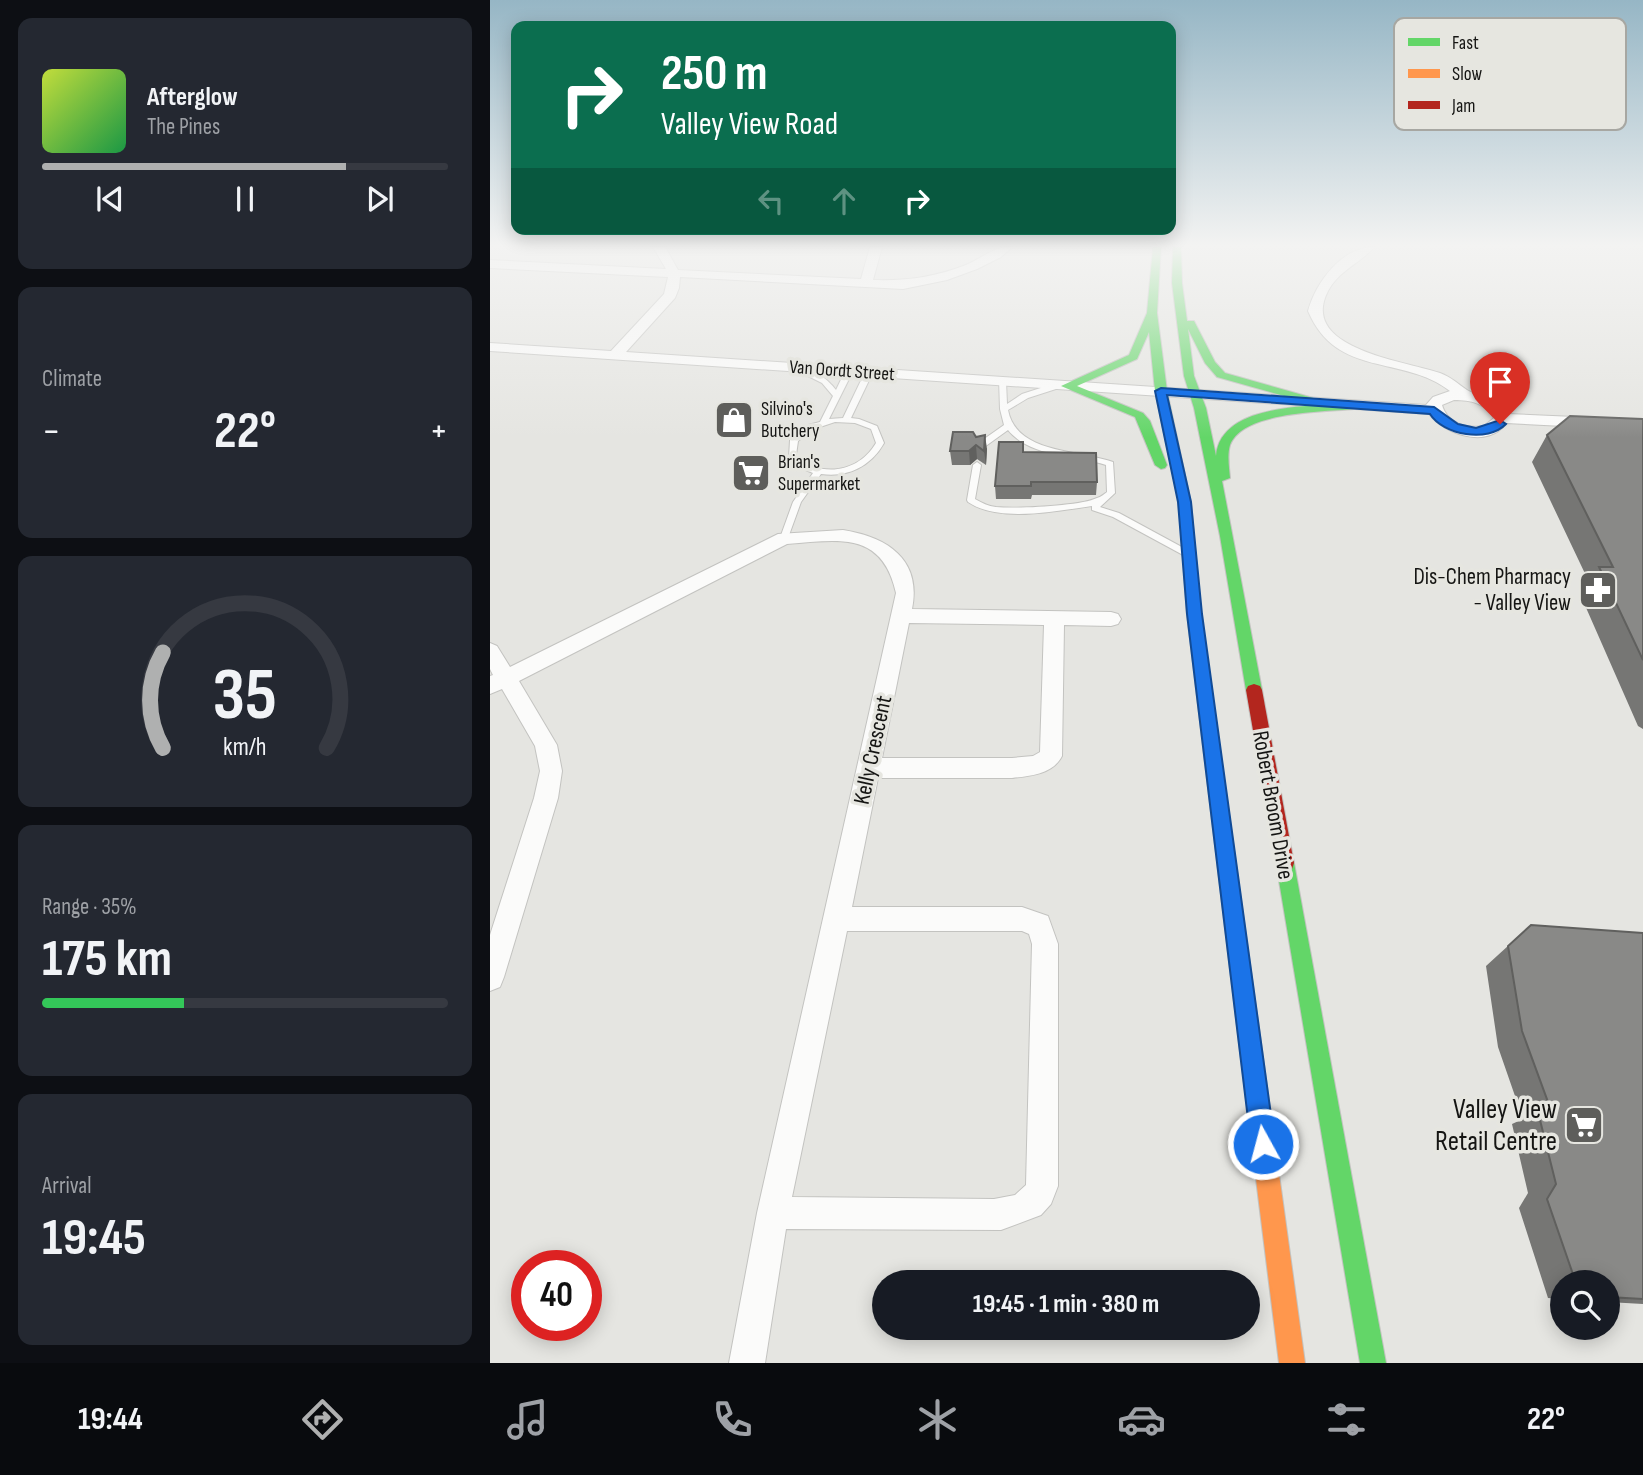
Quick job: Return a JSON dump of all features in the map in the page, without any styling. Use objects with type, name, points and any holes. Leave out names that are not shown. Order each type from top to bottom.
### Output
[{"type":"street","points":[[614,356],[656,311]]},
{"type":"street","name":"Robert Broom Drive","points":[[1180,311],[1189,376],[1200,408],[1227,536],[1373,1363]]},
{"type":"street","points":[[1184,311],[1210,363],[1218,373],[1320,403]]},
{"type":"street","points":[[1315,311],[1323,330],[1358,354],[1387,366],[1438,377],[1464,395],[1493,406],[1502,418]]},
{"type":"street","points":[[1061,386],[1133,357],[1152,313]]},
{"type":"street","points":[[1152,313],[1161,391],[1185,502],[1188,554],[1292,1363]]},
{"type":"street","name":"Van Oordt Street","points":[[490,347],[1434,410]]},
{"type":"street","points":[[1061,386],[1139,415],[1144,421],[1157,459],[1185,502]]},
{"type":"street","points":[[1464,395],[1438,400],[1434,410],[1437,416],[1454,427],[1476,432],[1495,428],[1502,418]]},
{"type":"street","points":[[1227,536],[1223,458],[1228,437],[1242,427],[1268,417],[1354,406]]},
{"type":"street","points":[[1502,418],[1643,425]]},
{"type":"street","name":"Kelly Crescent","points":[[498,682],[784,538],[836,535],[864,539],[886,550],[898,561],[904,576],[906,593],[773,1213],[747,1363]]},
{"type":"street","points":[[901,616],[1111,619]]},
{"type":"street","points":[[870,768],[1012,768],[1035,765],[1049,759],[1054,620]]},
{"type":"street","points":[[490,650],[498,682],[546,745],[551,771],[546,798],[490,977]]},
{"type":"street","points":[[773,1213],[994,1215],[1010,1213],[1027,1206],[1041,1192],[1045,944],[1039,925],[1022,919],[834,919]]},
{"type":"lane","points":[[799,368],[825,380],[837,396]]},
{"type":"lane","points":[[824,422],[849,371]]},
{"type":"lane","points":[[846,419],[869,372]]},
{"type":"lane","points":[[977,465],[971,499],[982,507],[1040,511],[1098,502],[1111,493],[1109,463],[1047,450],[1008,426],[1002,381]]},
{"type":"lane","points":[[1004,409],[1024,396],[1061,386]]},
{"type":"lane","points":[[846,419],[865,423],[874,428],[880,443],[877,451],[870,459],[847,470],[818,472],[797,463],[791,448],[801,433],[824,422],[846,419]]},
{"type":"lane","points":[[980,446],[1008,426]]},
{"type":"lane","points":[[784,538],[797,502],[818,472]]},
{"type":"lane","points":[[1098,502],[1096,509],[1116,515],[1188,554]]},
{"type":"building","points":[[1570,416],[1643,419],[1643,660],[1599,567],[1613,567],[1547,435]]},
{"type":"building","points":[[953,432],[973,432],[976,437],[985,435],[984,451],[976,445],[969,451],[950,451]]},
{"type":"building","points":[[999,442],[1023,442],[1023,452],[1096,453],[1097,482],[1031,482],[1031,486],[995,486]]},
{"type":"building","name":"Valley View Retail Centre","points":[[1531,925],[1643,933],[1643,1299],[1620,1298],[1620,1270],[1572,1270],[1547,1199],[1556,1184],[1538,1112],[1552,1113],[1522,1031],[1508,946]]},
{"type":"traffic: fast","points":[[1152,311],[1161,391],[1185,503],[1194,614],[1250,1043]]},
{"type":"traffic: fast","points":[[1181,311],[1189,376],[1200,408],[1227,536],[1254,690]]},
{"type":"traffic: fast","points":[[1067,386],[1133,357],[1151,315]]},
{"type":"traffic: fast","points":[[1190,323],[1210,363],[1221,375],[1320,403]]},
{"type":"traffic: fast","points":[[1067,386],[1139,415],[1144,421],[1161,465]]},
{"type":"traffic: fast","points":[[1224,478],[1222,454],[1226,440],[1248,422],[1284,412],[1354,406]]},
{"type":"traffic: fast","points":[[1285,863],[1373,1363]]},
{"type":"traffic: slow","points":[[1250,1043],[1292,1363]]},
{"type":"traffic: jam","points":[[1254,690],[1285,863]]},
{"type":"place","name":"Silvino's Butchery","points":[[734,420]]},
{"type":"place","name":"Brian's Supermarket","points":[[751,473]]},
{"type":"place","name":"Dis-Chem Pharmacy - Valley View","points":[[1598,590]]},
{"type":"place","name":"Valley View Retail Centre","points":[[1584,1125]]},
{"type":"route","points":[[1263,1144],[1194,614],[1185,502],[1161,391],[1434,410],[1444,422],[1476,432],[1487,431],[1500,424]]}]
